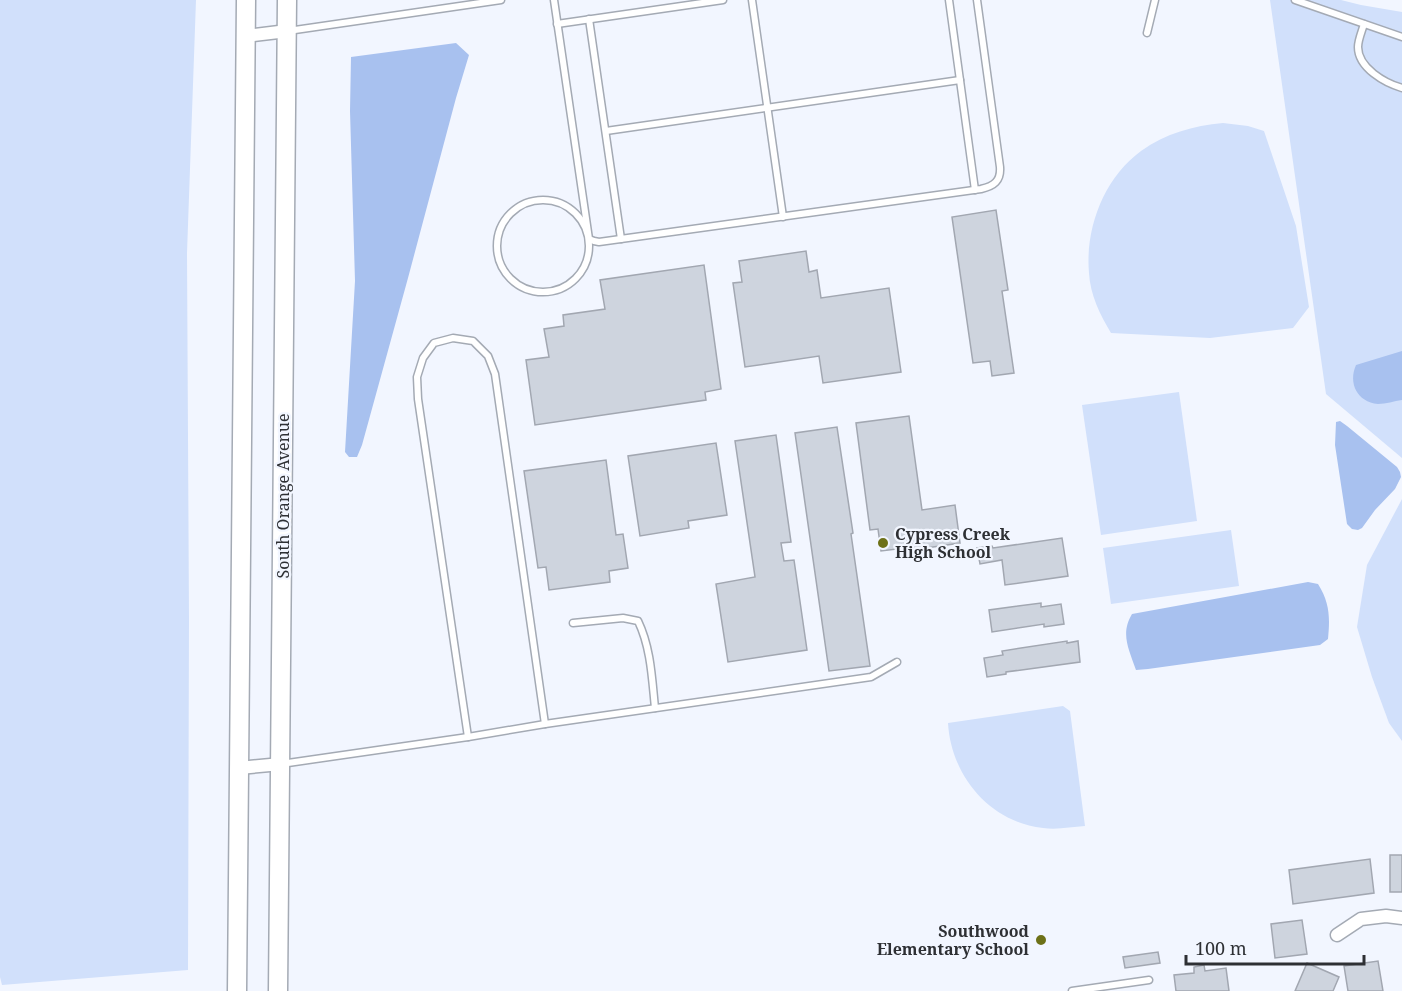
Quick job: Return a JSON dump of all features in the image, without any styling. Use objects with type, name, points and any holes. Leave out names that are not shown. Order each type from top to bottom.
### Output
[{"type":"main road","points":[[237,991],[246,0]]},
{"type":"main road","name":"South Orange Avenue","points":[[278,991],[287,0]]},
{"type":"street","points":[[246,36],[287,31]]},
{"type":"street","points":[[239,768],[281,764]]},
{"type":"street","points":[[1337,935],[1361,919],[1386,916],[1402,918]]},
{"type":"lane","points":[[287,31],[501,0]]},
{"type":"lane","points":[[554,0],[589,239],[589,252],[585,265],[573,281],[555,291],[542,293],[529,291],[514,283],[504,272],[497,258],[496,242],[500,227],[509,214],[521,205],[536,200],[552,201],[567,206],[581,220],[589,239]]},
{"type":"lane","points":[[557,24],[723,0]]},
{"type":"lane","points":[[752,0],[783,217]]},
{"type":"lane","points":[[949,0],[975,190]]},
{"type":"lane","points":[[589,239],[599,242],[975,190],[995,184],[1000,173],[977,0]]},
{"type":"lane","points":[[1147,33],[1155,0]]},
{"type":"lane","points":[[1295,0],[1402,37]]},
{"type":"lane","points":[[589,20],[621,239]]},
{"type":"lane","points":[[1364,24],[1358,47],[1360,56],[1380,78],[1402,88]]},
{"type":"lane","points":[[606,131],[960,80]]},
{"type":"lane","points":[[468,737],[417,377],[423,358],[434,343],[453,338],[474,341],[488,356],[495,374],[545,724]]},
{"type":"lane","points":[[573,623],[623,618],[638,621],[644,633],[648,652],[655,708]]},
{"type":"lane","points":[[281,764],[871,677],[897,662]]},
{"type":"lane","points":[[1072,991],[1149,980]]},
{"type":"shaded area","points":[[0,0],[196,0],[187,253],[188,970],[2,985],[0,977]]},
{"type":"shaded area","points":[[1270,0],[1341,0],[1402,12],[1402,458],[1326,394]]},
{"type":"shaded area","points":[[1223,123],[1248,126],[1264,131],[1296,226],[1309,307],[1293,328],[1210,338],[1111,333],[1096,304],[1089,273],[1090,239],[1107,190],[1128,162],[1160,139],[1180,131]]},
{"type":"shaded area","points":[[1179,392],[1197,521],[1101,535],[1082,405]]},
{"type":"shaded area","points":[[1402,499],[1402,741],[1389,723],[1357,627],[1367,565]]},
{"type":"shaded area","points":[[1231,530],[1239,586],[1111,604],[1103,548]]},
{"type":"shaded area","points":[[1063,706],[1070,711],[1085,826],[1048,829],[1024,824],[990,806],[976,793],[957,760],[948,723]]},
{"type":"water","points":[[456,43],[469,55],[362,445],[357,457],[349,457],[345,452],[355,281],[350,111],[351,57]]},
{"type":"water","points":[[1402,351],[1402,400],[1378,404],[1360,396],[1353,378],[1356,365]]},
{"type":"water","points":[[1340,421],[1397,467],[1401,477],[1395,489],[1358,530],[1352,529],[1347,524],[1335,445],[1336,422]]},
{"type":"water","points":[[1308,582],[1318,584],[1328,611],[1328,639],[1320,645],[1136,670],[1126,635],[1128,621],[1132,614]]},
{"type":"building","points":[[996,210],[1008,290],[1002,291],[1014,373],[992,376],[990,361],[973,363],[952,217]]},
{"type":"building","points":[[806,251],[809,272],[817,270],[821,298],[889,288],[901,372],[823,383],[819,356],[745,367],[733,283],[742,282],[739,261]]},
{"type":"building","points":[[704,265],[721,389],[705,392],[706,400],[535,425],[526,360],[549,357],[544,329],[564,326],[563,315],[605,309],[600,280]]},
{"type":"building","points":[[909,416],[922,510],[955,505],[960,543],[906,551],[905,548],[881,551],[878,529],[870,530],[856,423]]},
{"type":"building","points":[[837,427],[870,666],[829,671],[795,433]]},
{"type":"building","points":[[776,435],[791,542],[781,543],[784,561],[794,560],[807,650],[728,662],[716,584],[755,577],[735,441]]},
{"type":"building","points":[[716,443],[727,515],[688,521],[689,528],[640,536],[628,456]]},
{"type":"building","points":[[606,460],[616,535],[623,534],[628,568],[609,571],[610,582],[549,590],[546,567],[538,568],[524,471]]},
{"type":"building","points":[[1062,538],[1068,576],[1005,585],[1002,560],[980,564],[977,548],[992,546],[993,548]]},
{"type":"building","points":[[1041,603],[1041,607],[1061,604],[1064,624],[1044,627],[1044,624],[992,632],[989,610]]},
{"type":"building","points":[[1067,641],[1067,643],[1078,641],[1080,662],[1006,672],[1006,674],[987,677],[984,658],[1003,655],[1002,651]]},
{"type":"building","points":[[1390,855],[1402,855],[1402,892],[1390,892]]},
{"type":"building","points":[[1370,859],[1374,893],[1293,904],[1289,870]]},
{"type":"building","points":[[1302,920],[1307,954],[1275,958],[1271,924]]},
{"type":"building","points":[[1158,952],[1160,963],[1125,968],[1123,957]]},
{"type":"building","points":[[1378,961],[1383,991],[1348,991],[1344,966]]},
{"type":"building","points":[[1307,963],[1339,977],[1333,991],[1295,991]]},
{"type":"building","points":[[1204,965],[1205,971],[1226,968],[1229,991],[1176,991],[1174,975],[1194,973],[1194,967]]},
{"type":"place","name":"Cypress Creek High School","points":[[883,543]]},
{"type":"place","name":"Southwood Elementary School","points":[[1041,940]]}]
